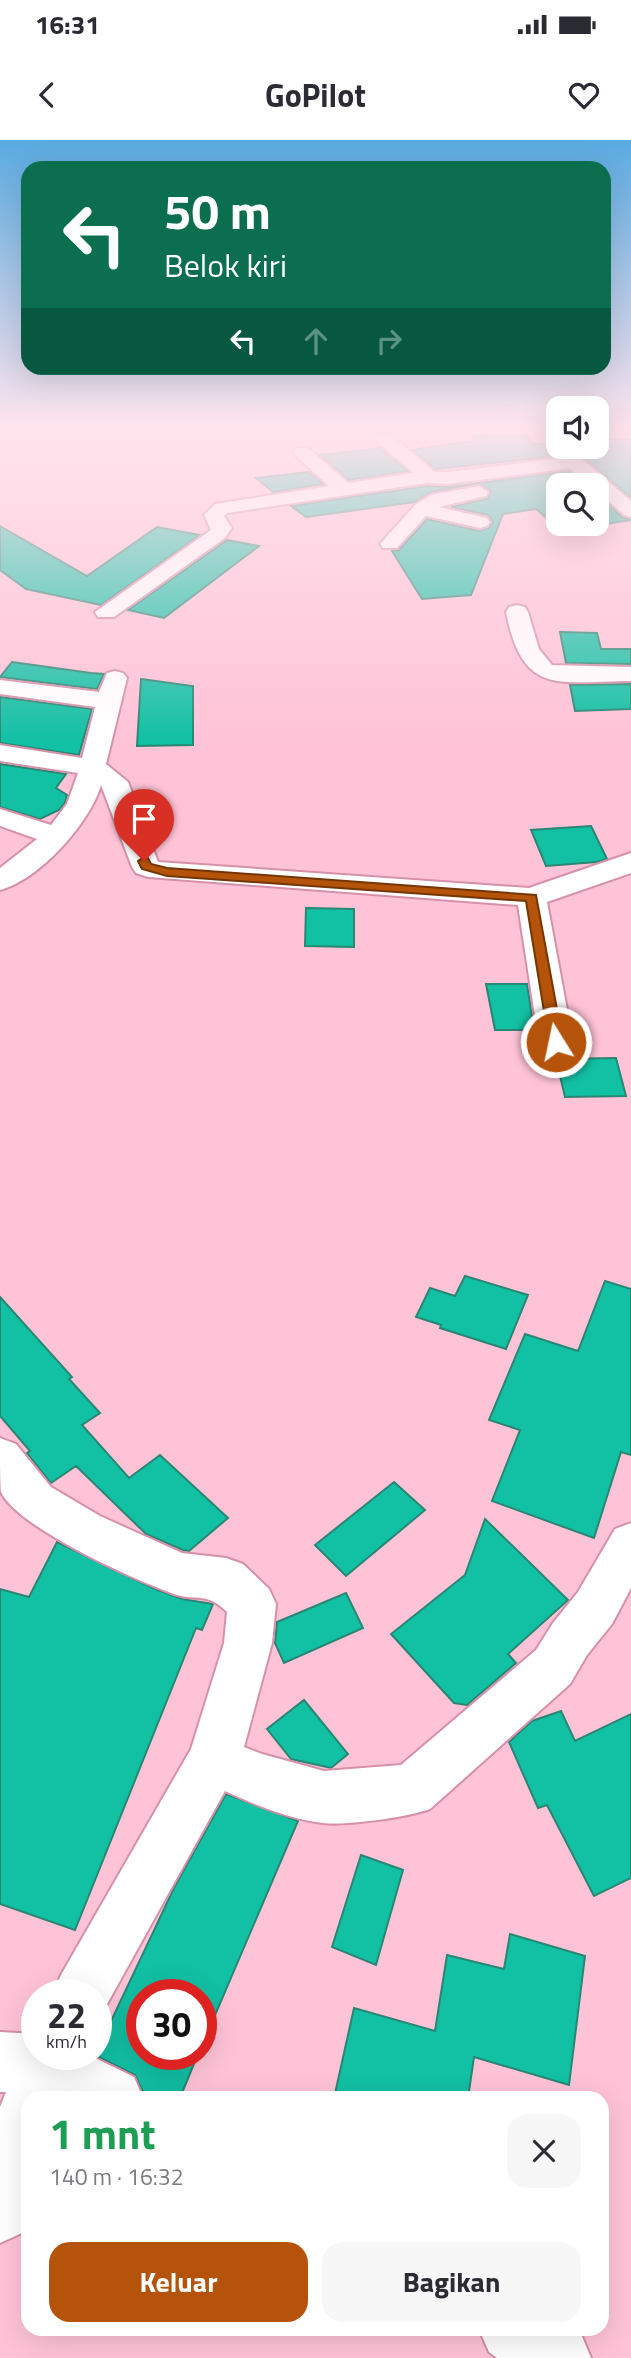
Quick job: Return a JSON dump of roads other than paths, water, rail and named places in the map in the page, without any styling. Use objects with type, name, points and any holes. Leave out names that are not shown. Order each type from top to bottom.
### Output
[{"type":"street","points":[[106,612],[217,535]]},
{"type":"street","points":[[390,544],[399,535]]},
{"type":"street","points":[[517,612],[523,644],[541,671],[552,674],[631,674]]},
{"type":"street","points":[[0,687],[112,690],[87,796],[74,818],[56,836],[34,857],[0,881]]},
{"type":"street","points":[[0,754],[92,767],[115,782],[146,867],[158,871],[531,898],[614,871],[631,862]]},
{"type":"street","points":[[0,817],[56,836]]},
{"type":"street","points":[[531,898],[556,1042]]},
{"type":"street","points":[[0,1457],[35,1501],[84,1530],[178,1574],[226,1579],[253,1604],[248,1643],[214,1760],[90,1979]]},
{"type":"street","points":[[214,1760],[260,1780],[324,1797],[411,1790],[553,1667],[569,1639],[595,1608],[631,1544]]},
{"type":"street","points":[[30,2078],[84,2091]]},
{"type":"street","points":[[0,2211],[21,2118]]},
{"type":"street","points":[[523,2336],[557,2358]]}]
